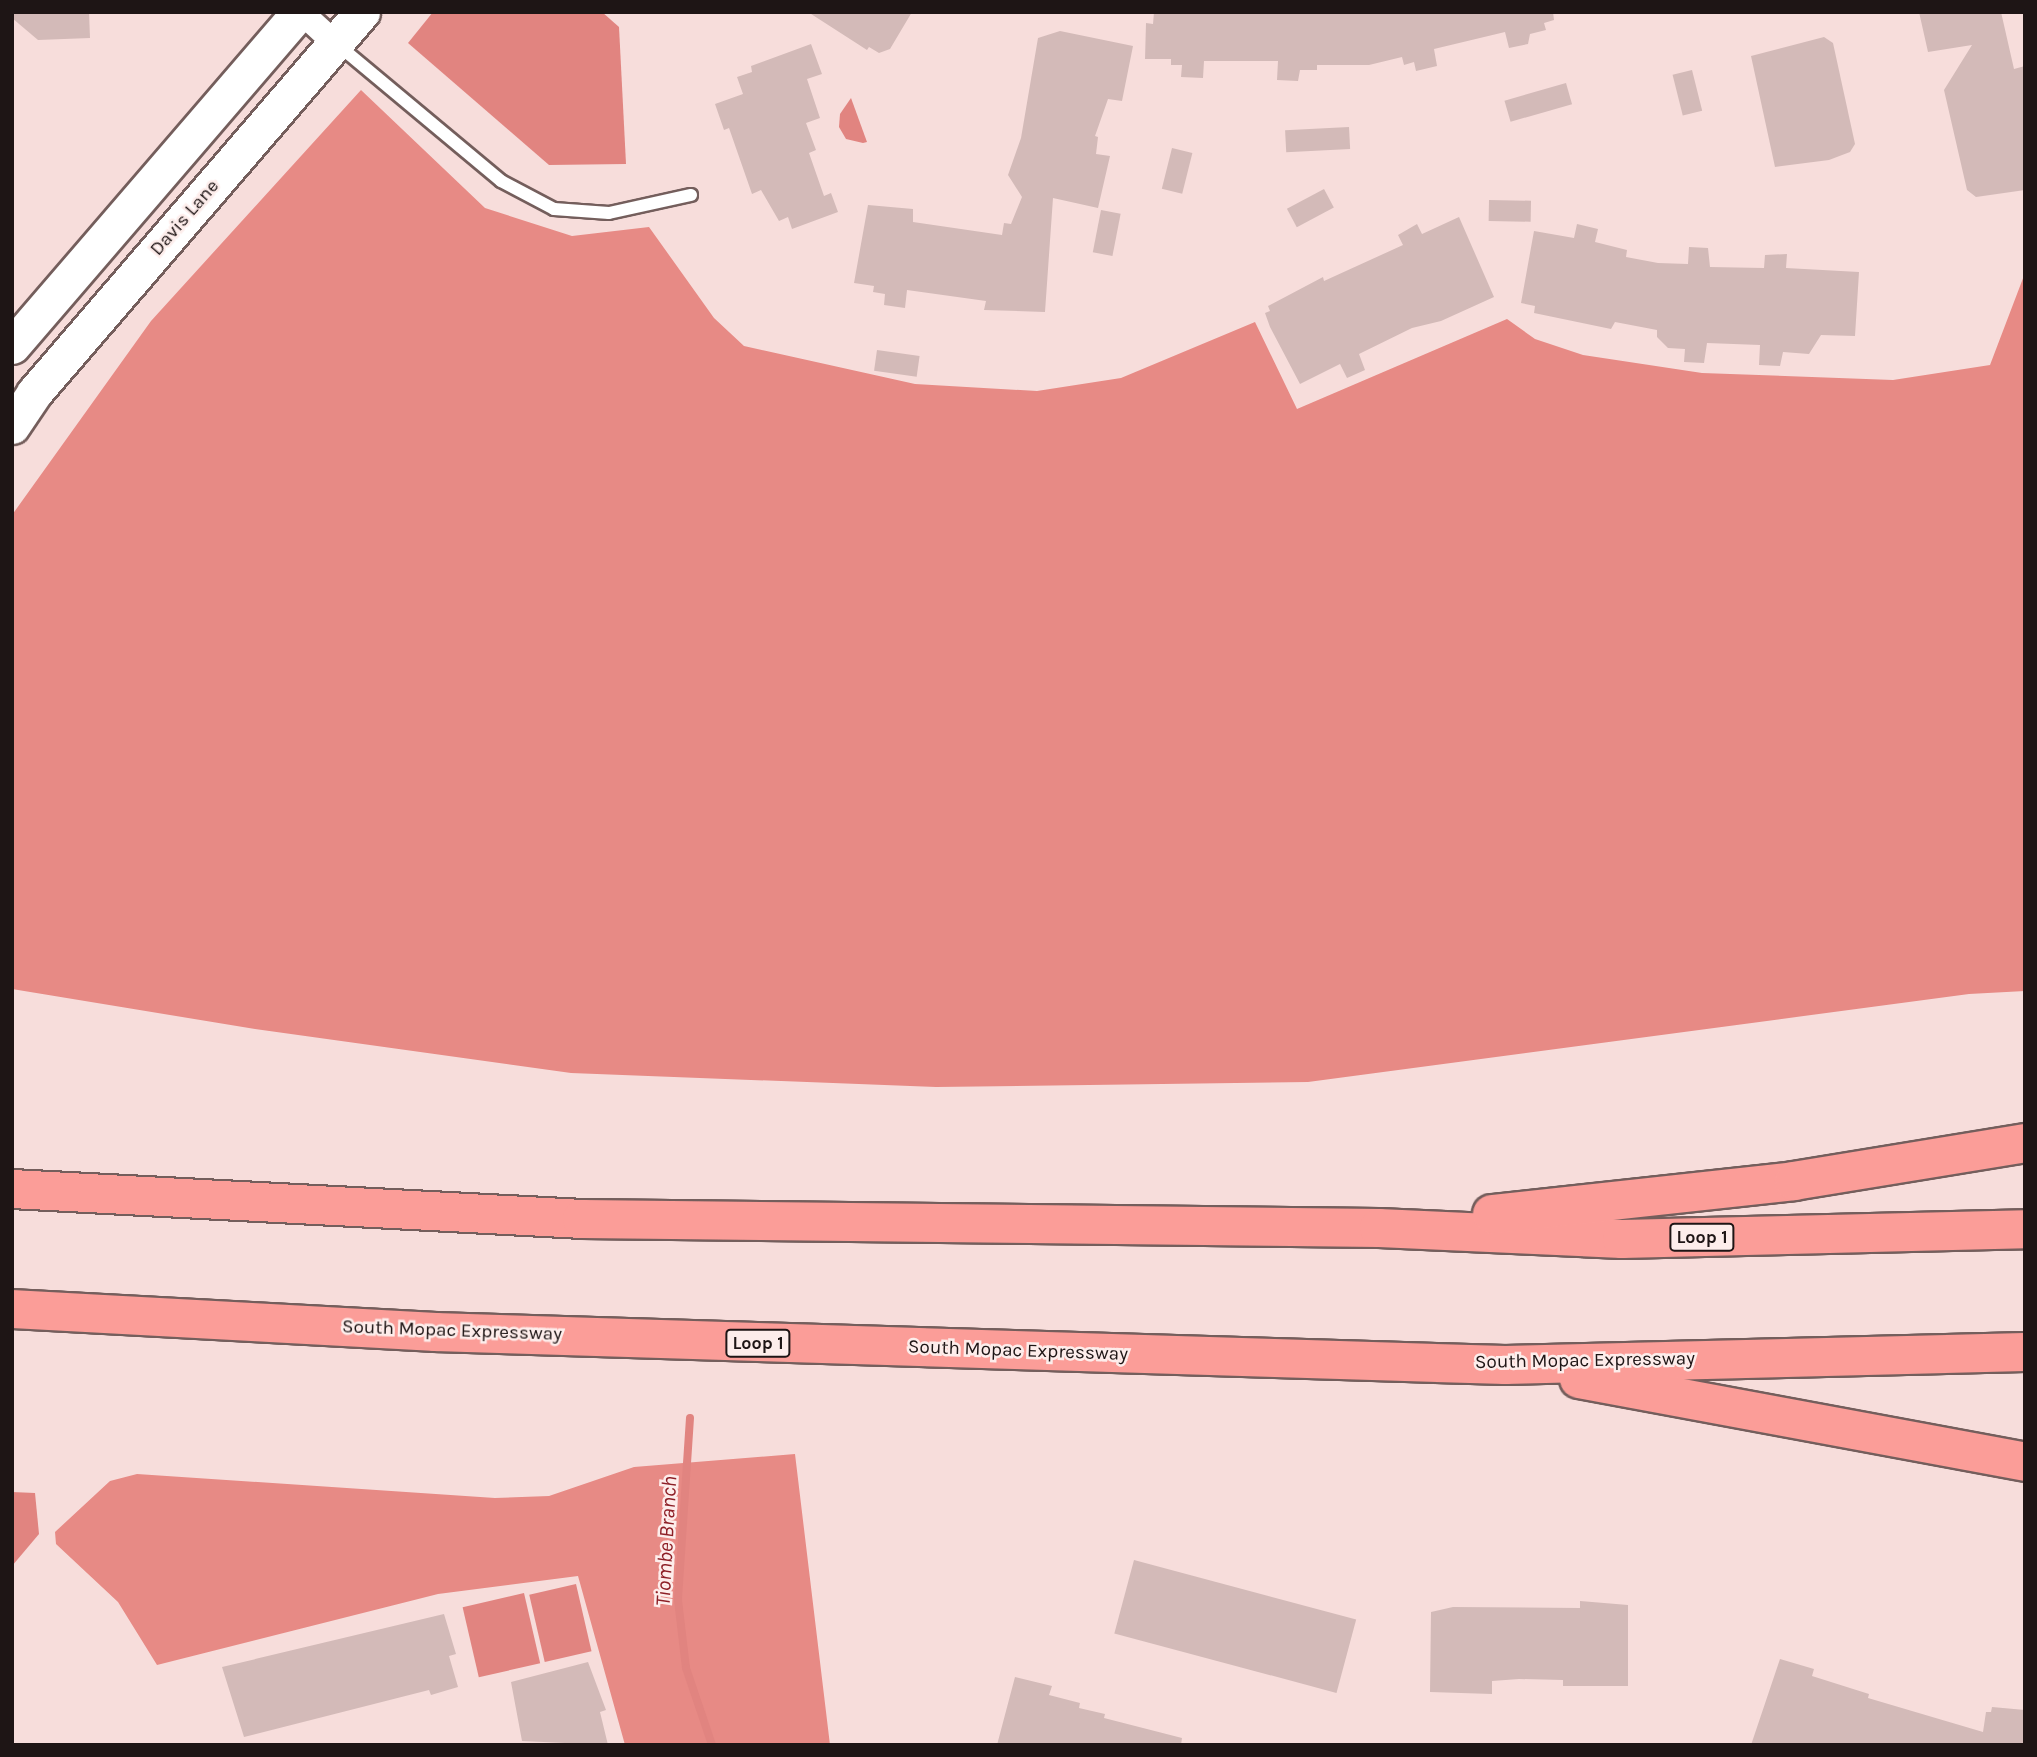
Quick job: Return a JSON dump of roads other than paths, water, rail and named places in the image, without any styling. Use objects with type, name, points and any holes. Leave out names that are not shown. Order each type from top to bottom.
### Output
[{"type":"highway","points":[[1379,1228],[1794,1181],[2025,1143]]},
{"type":"highway","name":"Loop 1","points":[[12,1189],[582,1219],[1379,1228],[1622,1238],[2025,1229]]},
{"type":"highway","name":"South Mopac Expressway","points":[[12,1310],[449,1332],[1505,1365],[2025,1352]]},
{"type":"highway","points":[[1505,1365],[2025,1462]]},
{"type":"main road","points":[[12,346],[300,12]]},
{"type":"main road","name":"Davis Lane","points":[[13,423],[34,393],[362,12]]},
{"type":"street","points":[[300,12],[335,43]]},
{"type":"lane","points":[[335,43],[501,181],[554,209],[609,213],[691,195]]},
{"type":"waterway","name":"Tiombe Branch","points":[[690,1418],[678,1600],[686,1668],[712,1745]]}]
